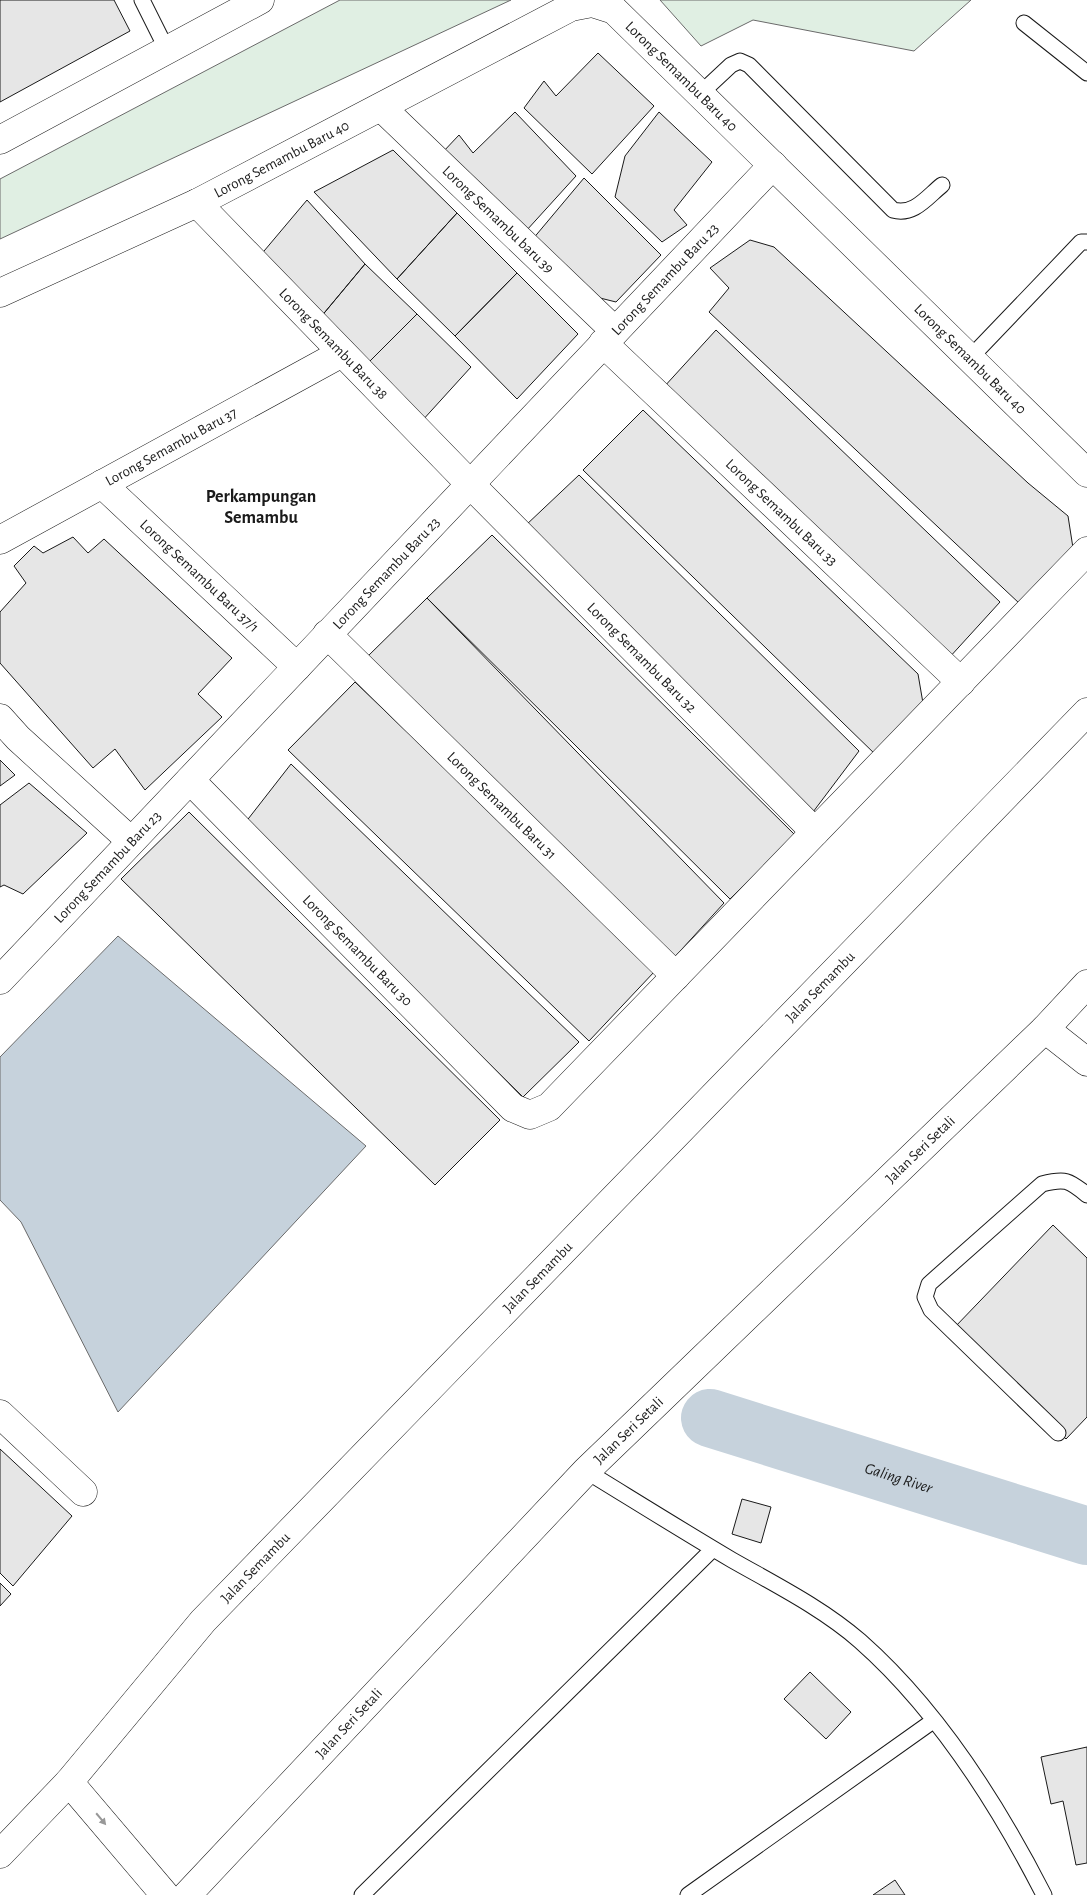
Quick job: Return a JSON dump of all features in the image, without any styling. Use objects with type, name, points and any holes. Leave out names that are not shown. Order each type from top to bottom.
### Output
[{"type":"street","points":[[0,140],[260,0]]},
{"type":"street","name":"Lorong Semambu Baru 40","points":[[0,293],[198,203],[571,7],[592,3],[614,10],[701,93],[1087,473]]},
{"type":"street","name":"Lorong Semambu baru 39","points":[[382,108],[609,337]]},
{"type":"street","name":"Lorong Semambu Baru 23","points":[[0,980],[772,165]]},
{"type":"street","name":"Lorong Semambu Baru 38","points":[[198,203],[470,484]]},
{"type":"street","name":"Lorong Semambu Baru 33","points":[[609,337],[961,682]]},
{"type":"street","name":"Lorong Semambu Baru 37","points":[[0,540],[342,353]]},
{"type":"street","name":"Lorong Semambu Baru 37/1","points":[[102,484],[297,667]]},
{"type":"street","name":"Lorong Semambu Baru 32","points":[[470,484],[815,832]]},
{"type":"street","points":[[676,976],[1087,552]]},
{"type":"street","name":"Lorong Semambu Baru 31","points":[[327,634],[676,976]]},
{"type":"street","name":"Jalan Semambu","points":[[0,1854],[69,1782],[202,1621],[1087,712]]},
{"type":"street","points":[[0,718],[18,738],[131,842]]},
{"type":"street","name":"Lorong Semambu Baru 30","points":[[190,780],[513,1108],[530,1115],[549,1107],[676,976]]},
{"type":"street","name":"Jalan Seri Setali","points":[[187,1895],[586,1471],[1045,1029],[1087,984]]},
{"type":"street","points":[[1045,1029],[1087,1062]]},
{"type":"street","points":[[0,1414],[83,1492]]},
{"type":"street","points":[[69,1782],[165,1895]]},
{"type":"lane","points":[[142,0],[167,50]]},
{"type":"lane","points":[[1024,23],[1087,73]]},
{"type":"lane","points":[[701,93],[731,65],[740,61],[748,65],[893,210],[911,211],[942,184]]},
{"type":"lane","points":[[970,358],[1081,242],[1087,242]]},
{"type":"lane","points":[[1058,1433],[931,1310],[926,1297],[929,1284],[1042,1184],[1057,1180],[1072,1182],[1087,1195]]},
{"type":"lane","points":[[586,1471],[810,1605],[860,1641],[906,1688],[955,1748],[1000,1817],[1044,1895]]},
{"type":"lane","points":[[362,1895],[714,1548]]},
{"type":"lane","points":[[688,1895],[933,1721]]},
{"type":"green space","points":[[340,0],[511,0],[0,239],[0,179]]},
{"type":"green space","points":[[660,0],[971,0],[914,51],[753,20],[701,46]]},
{"type":"shaded area","points":[[118,936],[366,1146],[118,1412],[21,1222],[0,1200],[0,1057]]},
{"type":"building","points":[[0,0],[114,0],[130,31],[0,102]]},
{"type":"building","points":[[598,53],[654,106],[592,174],[524,108],[544,81],[556,96]]},
{"type":"building","points":[[515,112],[576,176],[526,231],[442,153],[459,135],[473,153]]},
{"type":"building","points":[[659,112],[712,162],[674,210],[687,225],[662,242],[615,197],[625,156]]},
{"type":"building","points":[[393,150],[457,213],[397,279],[314,192]]},
{"type":"building","points":[[584,178],[661,255],[616,302],[588,295],[532,240]]},
{"type":"building","points":[[307,200],[365,264],[320,318],[259,257]]},
{"type":"building","points":[[457,213],[517,273],[455,336],[397,279]]},
{"type":"building","points":[[750,240],[774,247],[1028,483],[1068,516],[1073,548],[1020,604],[709,312],[729,288],[710,268]]},
{"type":"building","points":[[365,264],[417,314],[367,364],[320,318]]},
{"type":"building","points":[[517,273],[578,334],[517,399],[455,336]]},
{"type":"building","points":[[417,314],[471,367],[421,422],[367,364]]},
{"type":"building","points":[[716,330],[1000,602],[948,659],[663,388]]},
{"type":"building","points":[[643,410],[918,674],[924,709],[878,757],[583,470]]},
{"type":"building","points":[[579,475],[859,751],[810,816],[525,526]]},
{"type":"building","points":[[492,535],[795,835],[730,899],[427,598]]},
{"type":"building","points":[[73,537],[88,553],[104,539],[232,658],[198,694],[222,717],[145,790],[115,749],[93,768],[0,663],[0,612],[26,583],[14,566],[34,546],[43,553]]},
{"type":"building","points":[[427,598],[724,903],[672,960],[365,659]]},
{"type":"building","points":[[355,682],[655,971],[589,1041],[288,750]]},
{"type":"building","points":[[0,760],[15,775],[0,786]]},
{"type":"building","points":[[291,764],[579,1042],[523,1097],[245,823]]},
{"type":"building","points":[[29,783],[87,833],[23,894],[4,885],[0,887],[0,805]]},
{"type":"building","points":[[189,812],[500,1120],[435,1185],[121,879]]},
{"type":"building","points":[[1053,1225],[1087,1258],[1087,1417],[1066,1439],[954,1328]]},
{"type":"building","points":[[0,1449],[72,1516],[13,1586],[0,1573]]},
{"type":"building","points":[[742,1499],[771,1507],[761,1543],[732,1534]]},
{"type":"building","points":[[0,1583],[11,1594],[0,1606]]},
{"type":"building","points":[[810,1672],[851,1712],[826,1739],[784,1699]]},
{"type":"building","points":[[1087,1747],[1087,1863],[1076,1865],[1063,1801],[1051,1804],[1041,1757]]},
{"type":"building","points":[[895,1880],[905,1895],[873,1895]]},
{"type":"waterway","name":"Galing River","points":[[710,1418],[1087,1536]]},
{"type":"district","name":"Perkampungan Semambu","points":[[261,506]]}]
